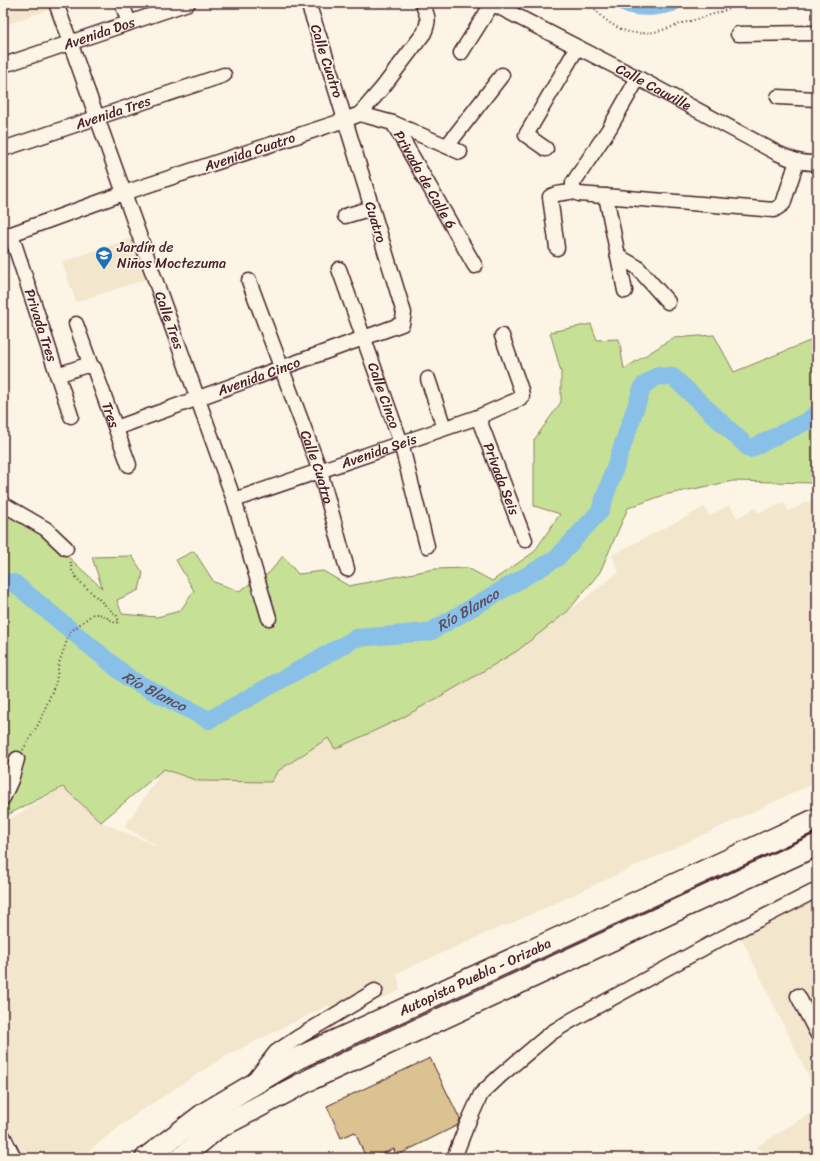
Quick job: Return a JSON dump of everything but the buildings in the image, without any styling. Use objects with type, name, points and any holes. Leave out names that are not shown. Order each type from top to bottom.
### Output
[{"type":"highway","name":"Autopista Puebla - Orizaba","points":[[146,1158],[205,1113],[305,1055],[817,819]]},
{"type":"highway","name":"Autopista Puebla - Orizaba","points":[[181,1158],[216,1129],[311,1079],[817,845]]},
{"type":"street","name":"Calle Tres","points":[[56,3],[234,500],[268,618]]},
{"type":"street","points":[[122,3],[129,23]]},
{"type":"street","name":"Avenida Dos","points":[[10,63],[188,3]]},
{"type":"street","name":"Calle Cuatro","points":[[308,3],[345,120]]},
{"type":"street","name":"Avenida Cuatro","points":[[7,235],[124,193],[360,114],[383,88],[424,33],[428,24],[427,16],[422,3]]},
{"type":"street","points":[[461,53],[492,3]]},
{"type":"street","name":"Calle Cauville","points":[[492,3],[638,78],[777,153],[797,161],[810,164],[817,163]]},
{"type":"street","points":[[738,34],[817,33]]},
{"type":"street","points":[[546,149],[526,135],[577,48]]},
{"type":"street","name":"Avenida Tres","points":[[3,149],[224,75]]},
{"type":"street","points":[[447,146],[502,75]]},
{"type":"street","points":[[573,191],[573,183],[609,129],[638,78]]},
{"type":"street","points":[[778,97],[817,99]]},
{"type":"street","name":"Privada de Calle 6","points":[[360,114],[393,123],[475,266]]},
{"type":"street","name":"Cuatro","points":[[345,120],[404,313],[402,324]]},
{"type":"street","points":[[393,123],[460,152]]},
{"type":"street","points":[[557,248],[550,197],[554,194],[566,194],[573,191],[579,194],[774,210],[783,204],[797,161]]},
{"type":"street","points":[[606,196],[625,291]]},
{"type":"street","points":[[345,216],[372,208]]},
{"type":"street","name":"Privada Tres","points":[[7,235],[71,416]]},
{"type":"street","points":[[618,256],[637,267],[668,302]]},
{"type":"street","name":"Calle Cinco","points":[[339,269],[401,443],[427,546]]},
{"type":"street","name":"Calle Cuatro","points":[[249,281],[320,471],[346,569]]},
{"type":"street","name":"Tres","points":[[76,324],[91,366],[94,368],[129,465]]},
{"type":"street","name":"Avenida Cinco","points":[[116,428],[402,324]]},
{"type":"street","name":"Avenida Seis","points":[[234,500],[478,417],[519,399],[522,396],[521,390],[502,336]]},
{"type":"street","points":[[57,375],[84,366],[91,366]]},
{"type":"street","points":[[428,379],[444,428]]},
{"type":"street","name":"Privada Seis","points":[[478,417],[525,540]]},
{"type":"street","points":[[3,504],[46,529],[66,548]]},
{"type":"street","points":[[3,798],[11,780],[17,759]]},
{"type":"street","points":[[454,1158],[481,1094],[551,1033],[718,940],[817,890]]},
{"type":"street","points":[[248,1088],[276,1052],[375,991]]},
{"type":"street","points":[[798,996],[817,1033]]},
{"type":"street","points":[[3,1136],[14,1158]]},
{"type":"path","points":[[590,3],[598,14],[611,24],[632,32],[644,33],[666,29],[748,3]]},
{"type":"path","points":[[17,759],[35,729],[56,682],[59,663],[70,632],[93,614],[103,615],[115,623],[118,622],[117,616],[74,576],[70,563],[69,551],[66,548]]},
{"type":"shaded area","points":[[3,3],[49,3],[51,9],[3,26]]},
{"type":"shaded area","name":"Jardín de Niños Moctezuma","points":[[132,238],[147,279],[76,302],[62,262]]},
{"type":"shaded area","points":[[817,497],[817,782],[506,926],[505,925],[397,973],[400,990],[337,1020],[329,1005],[224,1057],[139,1112],[79,1158],[25,1158],[3,1117],[3,823],[63,787],[101,822],[166,850],[124,827],[164,769],[198,781],[278,771],[328,738],[517,651],[619,572],[612,555],[705,507],[709,516],[730,505],[737,518],[755,508],[758,513],[784,503],[789,511]]},
{"type":"shaded area","points":[[817,897],[817,1094],[739,933]]},
{"type":"shaded area","points":[[817,1109],[817,1158],[769,1158],[756,1147]]},
{"type":"green space","points":[[591,324],[597,340],[619,339],[624,369],[673,338],[714,335],[734,372],[817,338],[817,477],[811,483],[733,481],[664,495],[628,508],[600,572],[568,611],[517,651],[402,718],[335,749],[328,738],[278,771],[271,782],[198,781],[164,769],[101,822],[63,787],[3,817],[3,513],[29,526],[42,535],[68,556],[102,588],[92,557],[132,556],[143,573],[139,590],[117,600],[122,614],[157,617],[180,611],[194,591],[176,560],[194,551],[214,582],[239,591],[269,573],[283,556],[298,574],[323,571],[349,586],[434,569],[468,568],[492,581],[534,552],[560,514],[534,506],[534,440],[561,402],[561,372],[550,332]]},
{"type":"waterway","points":[[625,3],[648,7],[672,3]]},
{"type":"waterway","name":"Río Blanco","points":[[3,582],[14,583],[130,679],[209,720],[356,638],[430,632],[557,558],[600,511],[643,386],[657,376],[673,377],[750,449],[809,420],[817,413]]},
{"type":"place","name":"Jardín de Niños Moctezuma","points":[[104,270]]}]
